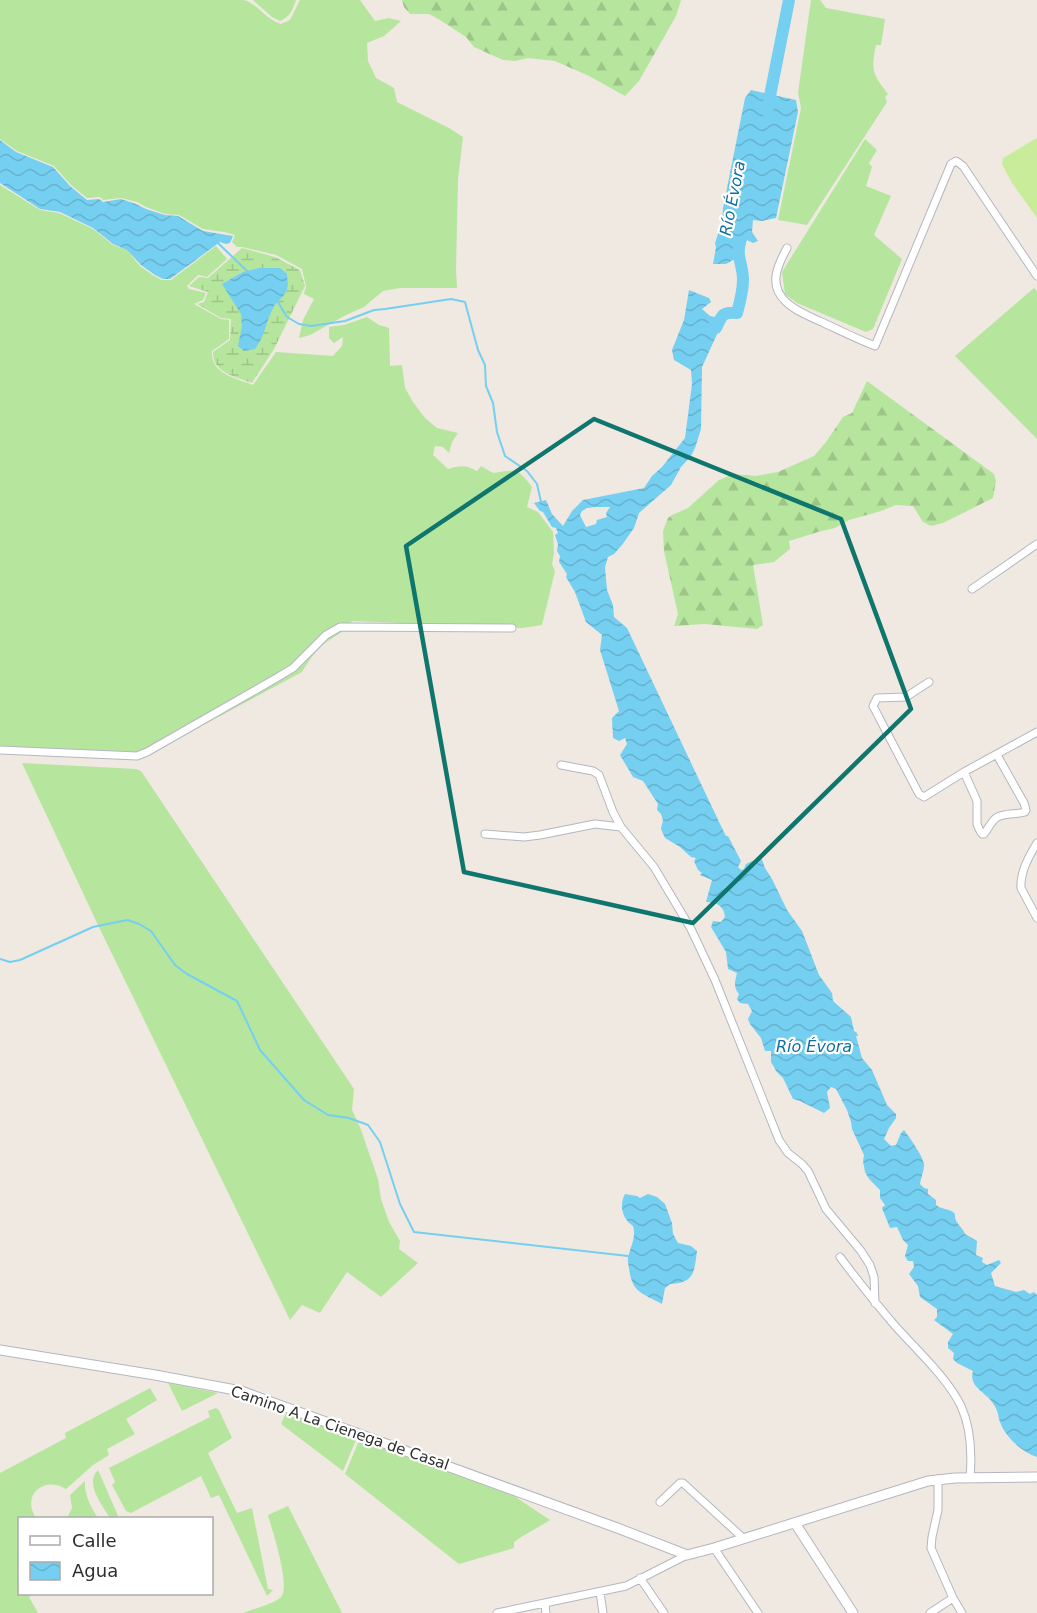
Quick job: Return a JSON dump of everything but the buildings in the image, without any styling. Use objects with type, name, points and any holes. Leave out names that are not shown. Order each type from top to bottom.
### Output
[{"type":"street","points":[[787,248],[778,265],[776,279],[782,299],[795,310],[875,346],[951,164],[956,161],[963,166],[1037,276]]},
{"type":"street","points":[[972,589],[1037,544]]},
{"type":"street","points":[[0,750],[137,756],[273,681],[293,668],[326,635],[340,627],[493,629],[512,627]]},
{"type":"street","points":[[929,682],[906,697],[878,698],[873,706],[919,794],[924,797],[964,772],[1034,734],[1037,742]]},
{"type":"street","points":[[964,772],[977,801],[977,824],[982,834],[987,832],[995,818],[1006,814],[1022,813],[1026,810],[997,754]]},
{"type":"street","points":[[561,765],[593,771],[599,775],[621,827],[654,867],[691,929],[715,980],[779,1140],[788,1153],[808,1171],[826,1209],[870,1264],[874,1277],[875,1303]]},
{"type":"street","points":[[485,834],[524,837],[595,824],[621,827]]},
{"type":"street","points":[[1037,843],[1029,856],[1020,885],[1037,918]]},
{"type":"street","points":[[840,1257],[875,1303],[940,1376],[961,1406],[966,1421],[972,1460],[970,1478]]},
{"type":"street","name":"Camino A La Cienega de Casal","points":[[0,1350],[241,1391],[687,1555]]},
{"type":"street","points":[[497,1613],[626,1586],[687,1555],[915,1484],[938,1479],[1037,1477]]},
{"type":"street","points":[[938,1479],[938,1510],[931,1548],[962,1613]]},
{"type":"street","points":[[660,1502],[680,1483],[683,1483],[743,1538]]},
{"type":"street","points":[[795,1523],[853,1613]]},
{"type":"street","points":[[714,1548],[758,1613]]},
{"type":"street","points":[[640,1578],[664,1613]]},
{"type":"street","points":[[600,1592],[603,1613]]},
{"type":"street","points":[[930,1613],[953,1598]]},
{"type":"street","points":[[545,1604],[546,1613]]},
{"type":"highlighted area","points":[[594,419],[841,519],[911,709],[693,923],[464,872],[406,546]]},
{"type":"green space","points":[[0,0],[244,0],[281,24],[290,20],[300,0],[360,0],[375,21],[389,18],[401,21],[384,36],[367,43],[368,61],[376,78],[394,88],[397,102],[463,137],[458,179],[457,288],[400,288],[383,291],[364,307],[310,335],[299,338],[303,320],[314,299],[304,294],[306,286],[302,269],[276,255],[237,247],[232,242],[235,235],[203,229],[179,215],[165,214],[121,198],[103,200],[100,197],[87,198],[71,185],[54,166],[17,151],[0,139]]},
{"type":"green space","points":[[253,0],[296,0],[289,15],[280,21]]},
{"type":"green space","points":[[402,0],[681,0],[676,16],[639,81],[625,96],[555,61],[528,58],[515,61],[503,60],[474,47],[466,37],[429,14],[410,14]]},
{"type":"green space","points":[[811,0],[820,0],[826,8],[885,19],[881,45],[876,45],[873,66],[876,76],[888,94],[885,97],[887,102],[807,225],[778,220],[801,108],[798,93]]},
{"type":"green space","points":[[1037,138],[1037,218],[1012,183],[1002,164],[1003,158]]},
{"type":"green space","points":[[865,139],[877,150],[869,163],[872,167],[866,186],[891,196],[874,235],[902,259],[873,329],[866,332],[797,303],[785,294],[782,272]]},
{"type":"green space","points":[[0,185],[40,210],[59,213],[93,229],[113,245],[127,250],[140,266],[162,280],[171,280],[216,246],[227,259],[207,277],[198,275],[187,286],[189,289],[206,293],[203,300],[194,304],[221,319],[229,320],[229,339],[212,351],[212,359],[225,374],[239,380],[253,385],[276,352],[333,356],[342,346],[343,337],[334,343],[329,338],[329,327],[344,325],[367,317],[389,328],[390,366],[402,365],[405,388],[413,402],[425,418],[437,428],[458,433],[449,453],[443,447],[435,446],[433,455],[448,469],[463,466],[477,471],[481,466],[493,473],[516,471],[532,487],[527,507],[538,512],[553,532],[552,564],[555,571],[542,625],[522,628],[352,621],[320,648],[302,672],[149,754],[0,749]]},
{"type":"green space","points":[[242,248],[275,257],[300,270],[305,286],[274,349],[252,383],[226,373],[217,365],[213,352],[230,340],[231,319],[221,318],[197,304],[204,302],[208,292],[189,286],[199,277],[208,278]]},
{"type":"green space","points":[[1034,288],[1037,291],[1037,439],[955,356]]},
{"type":"green space","points":[[867,381],[994,474],[996,481],[993,498],[943,523],[931,526],[923,522],[913,506],[896,505],[849,520],[835,528],[789,541],[790,549],[774,562],[753,565],[763,625],[757,629],[705,624],[674,626],[678,614],[664,551],[663,531],[668,518],[688,508],[719,480],[733,474],[755,476],[778,472],[814,456],[843,417],[852,413]]},
{"type":"green space","points":[[22,763],[141,771],[354,1089],[352,1110],[378,1179],[381,1199],[389,1222],[400,1241],[399,1249],[418,1263],[381,1297],[347,1272],[320,1313],[302,1305],[290,1320]]},
{"type":"green space","points":[[168,1383],[218,1393],[182,1411]]},
{"type":"green space","points":[[150,1388],[157,1400],[126,1419],[135,1434],[107,1449],[109,1455],[93,1465],[66,1489],[57,1485],[42,1486],[33,1495],[31,1502],[36,1517],[18,1517],[18,1595],[33,1595],[29,1597],[38,1613],[0,1613],[0,1473],[66,1438],[65,1433]]},
{"type":"green space","points":[[216,1408],[232,1438],[208,1453],[237,1513],[252,1508],[268,1589],[273,1590],[267,1596],[219,1495],[211,1498],[201,1476],[131,1513],[126,1511],[112,1485],[115,1482],[109,1468],[210,1417],[208,1411]]},
{"type":"green space","points":[[288,1409],[358,1435],[343,1471],[281,1424]]},
{"type":"green space","points":[[361,1436],[514,1496],[550,1520],[514,1542],[514,1548],[459,1564],[345,1474]]},
{"type":"green space","points":[[98,1470],[119,1517],[109,1517],[99,1501],[94,1488],[94,1475]]},
{"type":"green space","points":[[85,1481],[87,1496],[97,1517],[68,1517],[72,1508],[70,1495]]},
{"type":"green space","points":[[288,1506],[342,1613],[243,1613],[281,1597],[284,1582],[268,1515]]},
{"type":"water","name":"Río Évora","points":[[751,90],[796,100],[798,112],[776,218],[753,220],[752,232],[758,241],[753,243],[747,240],[742,255],[726,264],[713,264],[715,243],[722,222],[745,98]]},
{"type":"water","points":[[0,140],[16,152],[53,167],[87,200],[99,199],[103,202],[121,199],[165,215],[178,216],[203,231],[233,236],[230,243],[220,242],[170,279],[163,279],[141,265],[127,250],[113,244],[93,228],[60,212],[40,209],[0,183]]},
{"type":"water","points":[[259,268],[280,268],[287,274],[288,287],[273,308],[255,349],[244,351],[238,346],[242,326],[241,314],[222,284],[243,272]]},
{"type":"water","name":"Río Évora","points":[[689,290],[709,298],[711,302],[702,309],[715,317],[718,322],[718,332],[702,367],[701,429],[691,456],[681,467],[671,485],[639,513],[634,528],[614,554],[608,557],[605,567],[607,590],[613,605],[614,617],[627,628],[721,826],[741,861],[738,867],[741,870],[744,869],[746,864],[761,857],[787,910],[802,931],[819,975],[832,993],[833,1001],[851,1017],[854,1031],[858,1036],[856,1036],[862,1058],[872,1070],[887,1105],[896,1114],[884,1139],[891,1146],[896,1145],[904,1130],[923,1161],[920,1184],[928,1189],[928,1194],[936,1200],[936,1205],[955,1214],[965,1234],[977,1241],[976,1255],[983,1258],[982,1262],[987,1265],[999,1260],[1001,1263],[991,1273],[995,1286],[1016,1292],[1024,1290],[1030,1294],[1034,1292],[1037,1295],[1037,1457],[1020,1448],[1010,1439],[1000,1422],[995,1407],[973,1382],[973,1371],[953,1359],[954,1353],[948,1348],[948,1342],[953,1334],[934,1320],[937,1317],[937,1309],[920,1297],[918,1286],[909,1274],[914,1267],[913,1261],[908,1261],[905,1256],[908,1245],[897,1227],[890,1228],[882,1208],[885,1205],[880,1198],[880,1190],[865,1172],[864,1155],[852,1129],[847,1110],[836,1089],[831,1087],[827,1092],[830,1108],[824,1113],[793,1099],[783,1078],[771,1062],[771,1051],[765,1051],[761,1038],[750,1024],[748,1019],[752,1011],[748,1004],[740,1003],[737,999],[739,994],[735,981],[737,973],[728,969],[726,952],[711,927],[713,921],[721,922],[725,917],[719,905],[706,902],[712,880],[700,875],[702,873],[694,861],[696,858],[691,857],[665,838],[661,829],[663,820],[657,810],[658,804],[643,781],[633,777],[620,755],[627,744],[625,738],[619,741],[613,738],[612,718],[619,711],[600,650],[602,635],[586,622],[575,592],[566,577],[567,574],[559,562],[556,528],[552,527],[534,503],[546,500],[552,514],[563,526],[572,511],[583,500],[644,488],[662,467],[685,438],[692,384],[691,370],[674,360],[672,350],[684,320]],"holes":[[[610,507],[606,513],[607,517],[586,527],[580,515],[582,511],[587,508]]]},
{"type":"water","points":[[625,1194],[640,1198],[648,1194],[657,1197],[665,1204],[672,1223],[673,1234],[678,1243],[691,1246],[697,1251],[692,1275],[689,1279],[670,1284],[665,1288],[662,1304],[639,1291],[630,1276],[628,1259],[634,1233],[633,1226],[626,1220],[623,1212],[622,1203]]},
{"type":"waterway","name":"Río Évora","points":[[767,111],[789,0]]},
{"type":"waterway","name":"Río Évora","points":[[707,329],[716,328],[725,314],[737,313],[743,284],[740,242]]},
{"type":"waterway","points":[[218,243],[248,272]]},
{"type":"waterway","points":[[276,299],[287,317],[299,324],[311,326],[345,321],[374,310],[451,299],[465,302],[478,350],[485,365],[486,386],[493,403],[497,432],[505,456],[527,471],[537,484],[541,502]]},
{"type":"waterway","points":[[0,959],[10,962],[20,960],[93,927],[128,920],[139,924],[151,931],[175,965],[237,1001],[260,1050],[304,1100],[328,1115],[349,1118],[368,1125],[380,1142],[400,1204],[414,1232],[628,1256]]}]
